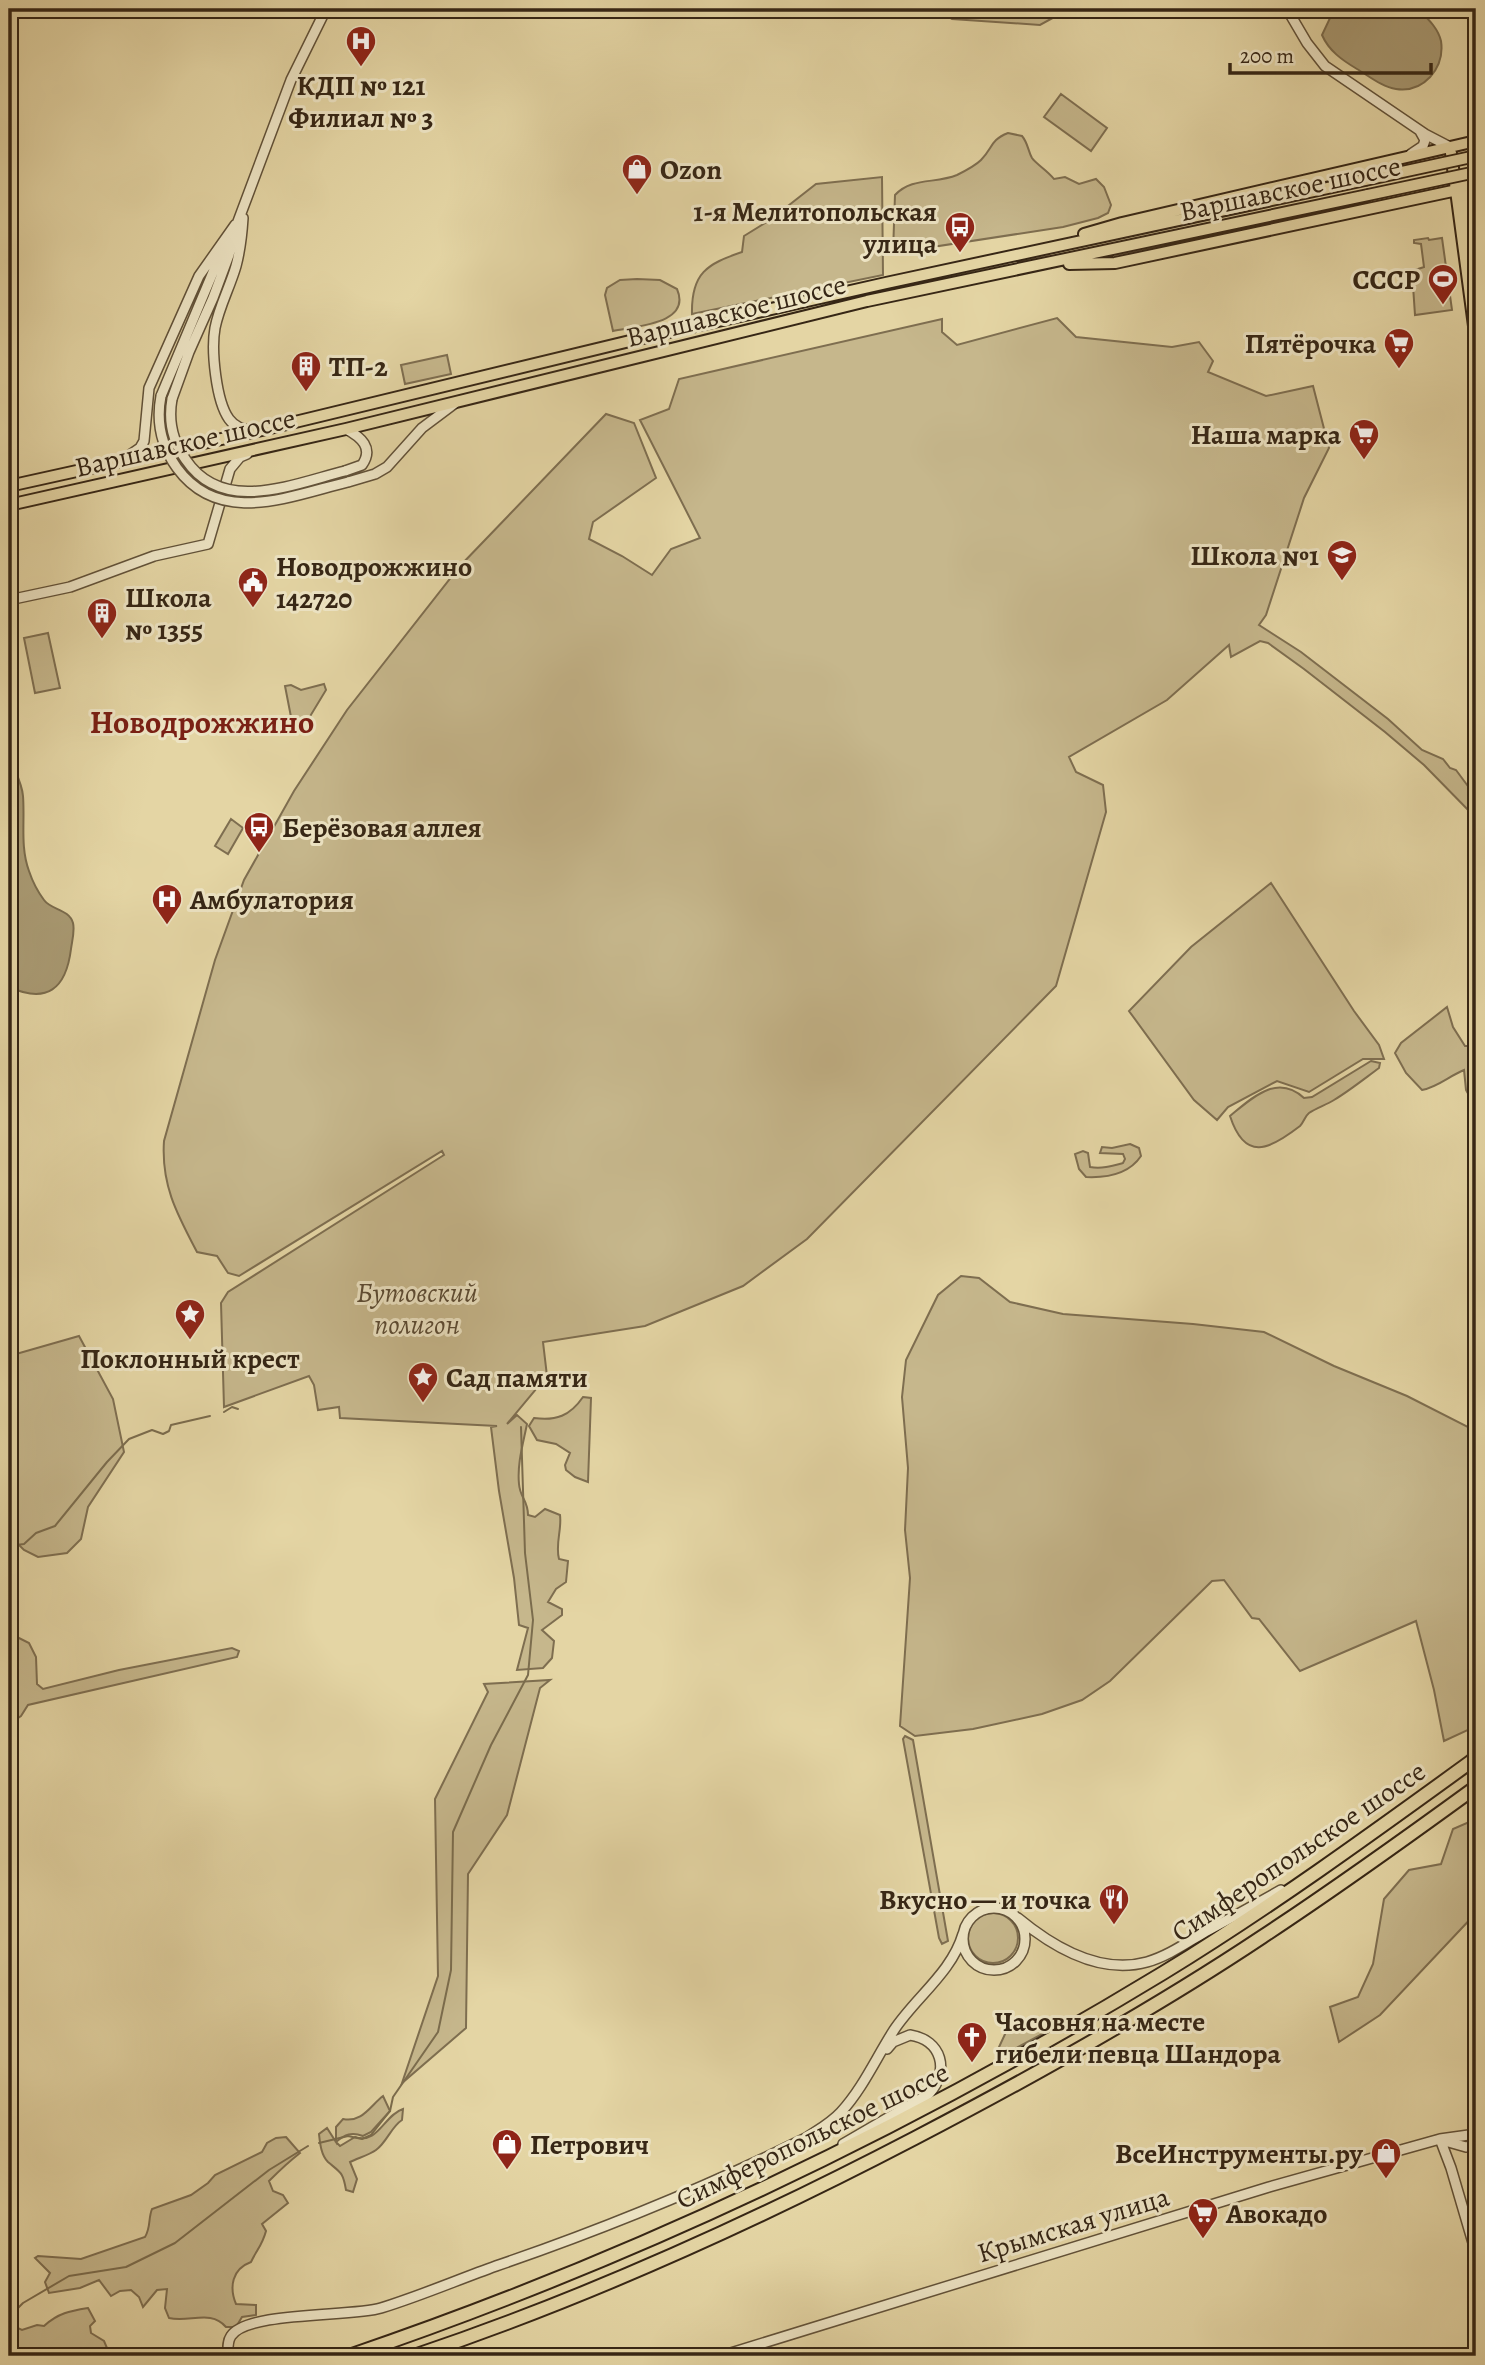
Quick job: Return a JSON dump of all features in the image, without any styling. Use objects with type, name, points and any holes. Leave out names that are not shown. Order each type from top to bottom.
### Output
[{"type":"highway","name":"Симферопольское шоссе","points":[[349,2356],[417,2333],[580,2270],[702,2218],[803,2171],[984,2077],[1166,1971],[1332,1862],[1476,1758]]},
{"type":"highway","name":"Симферопольское шоссе","points":[[414,2356],[588,2291],[714,2236],[850,2172],[978,2105],[1180,1990],[1262,1937],[1476,1789]]},
{"type":"main road","points":[[1042,249],[1122,223],[1476,141]]},
{"type":"main road","points":[[1450,147],[1466,188],[1476,273]]},
{"type":"main road","name":"Варшавское шоссе","points":[[9,486],[262,430],[634,340],[1476,156]]},
{"type":"main road","name":"Варшавское шоссе","points":[[9,505],[345,429],[867,301],[1476,172]]},
{"type":"main road","points":[[1045,264],[1115,263],[1466,188]]},
{"type":"main road","points":[[1466,188],[1476,341]]},
{"type":"main road","points":[[1405,1810],[1476,1751]]},
{"type":"street","points":[[326,9],[291,80],[244,205],[209,277],[161,396],[160,421],[168,453],[189,481],[207,494],[226,501],[260,503],[375,474],[387,467],[422,428],[458,401]]},
{"type":"street","points":[[1287,9],[1307,43],[1325,65],[1419,130],[1450,147]]},
{"type":"street","points":[[1411,155],[1423,146],[1423,135],[1419,130]]},
{"type":"street","points":[[244,205],[237,264],[217,321],[215,352],[220,399],[229,418],[238,427],[262,430]]},
{"type":"street","points":[[234,227],[229,255],[172,399],[171,421],[178,448],[196,473],[220,488],[258,492],[362,465],[367,454],[366,446],[360,438],[345,429]]},
{"type":"street","points":[[118,462],[140,448],[144,441],[149,388],[199,276],[234,227]]},
{"type":"street","points":[[9,600],[70,587],[154,556],[208,544],[230,469],[240,457],[254,450]]},
{"type":"street","points":[[228,2356],[231,2335],[243,2327],[302,2316],[370,2311],[429,2293],[580,2236],[779,2151],[824,2127],[839,2115],[866,2079],[895,2029],[950,1960],[970,1918],[985,1908],[1003,1909],[1038,1935],[1064,1950],[1088,1959],[1112,1964],[1145,1962],[1169,1954],[1332,1862]]},
{"type":"street","points":[[962,1934],[962,1944],[971,1961],[988,1970],[1004,1969],[1012,1965],[1023,1951],[1025,1934],[1018,1919]]},
{"type":"street","points":[[803,2171],[866,2129],[929,2094],[940,2077],[941,2068],[935,2050],[929,2042],[917,2036],[902,2036],[877,2060]]},
{"type":"street","name":"Крымская улица","points":[[721,2356],[1222,2202],[1440,2139],[1476,2134]]},
{"type":"street","points":[[1440,2139],[1466,2147],[1476,2145]]},
{"type":"street","points":[[1440,2139],[1476,2253]]},
{"type":"green space","points":[[937,9],[1069,9],[1040,25],[952,19]]},
{"type":"green space","points":[[1061,94],[1107,128],[1091,151],[1044,117]]},
{"type":"green space","points":[[1008,133],[1022,136],[1032,158],[1054,179],[1065,177],[1079,184],[1096,179],[1104,187],[1111,205],[1108,213],[1063,227],[893,253],[895,195],[916,183],[949,178],[967,170],[985,156],[998,138]]},
{"type":"green space","points":[[882,177],[883,275],[692,314],[694,289],[704,272],[719,261],[742,252],[744,236],[770,220],[816,184]]},
{"type":"green space","points":[[1442,238],[1452,310],[1415,315],[1412,271],[1424,267],[1421,244],[1414,243],[1414,240]]},
{"type":"green space","points":[[620,280],[660,280],[677,289],[680,301],[677,310],[647,325],[613,331],[605,295],[607,288]]},
{"type":"green space","name":"Бутовский полигон","points":[[1057,318],[1076,337],[1172,347],[1199,342],[1213,361],[1208,372],[1266,396],[1313,386],[1329,448],[1304,498],[1266,615],[1259,625],[1301,652],[1388,719],[1422,750],[1443,759],[1450,768],[1456,770],[1476,797],[1476,818],[1424,765],[1385,732],[1304,669],[1268,643],[1260,641],[1231,657],[1229,645],[1167,700],[1069,757],[1076,772],[1103,785],[1106,812],[1056,986],[807,1239],[743,1286],[645,1326],[543,1342],[547,1376],[507,1424],[517,1415],[527,1424],[519,1469],[521,1493],[528,1515],[535,1517],[545,1509],[560,1515],[559,1559],[568,1561],[566,1582],[556,1589],[548,1602],[562,1609],[562,1615],[542,1630],[554,1641],[552,1658],[543,1668],[517,1670],[528,1628],[519,1625],[491,1427],[497,1426],[340,1418],[339,1407],[318,1410],[314,1385],[309,1376],[224,1407],[221,1303],[228,1292],[444,1155],[442,1151],[239,1276],[228,1273],[217,1256],[197,1252],[172,1199],[165,1172],[164,1141],[215,960],[244,880],[294,791],[347,710],[460,566],[606,414],[634,423],[656,478],[593,522],[589,539],[652,575],[671,549],[700,538],[640,420],[669,409],[679,379],[942,319],[942,332],[957,345]]},
{"type":"green space","points":[[447,355],[451,374],[405,384],[401,365]]},
{"type":"green space","points":[[48,633],[60,688],[35,693],[24,638]]},
{"type":"green space","points":[[324,684],[326,690],[303,728],[292,722],[285,686],[291,685],[301,690]]},
{"type":"green space","points":[[231,819],[243,828],[228,854],[215,846]]},
{"type":"green space","points":[[1271,883],[1379,1045],[1384,1059],[1363,1059],[1309,1092],[1277,1081],[1228,1107],[1217,1120],[1194,1100],[1129,1011],[1191,947]]},
{"type":"green space","points":[[1447,1007],[1453,1027],[1465,1046],[1474,1046],[1476,1049],[1476,1108],[1466,1090],[1464,1070],[1422,1090],[1406,1073],[1395,1053],[1401,1043]]},
{"type":"green space","points":[[1371,1061],[1380,1063],[1379,1068],[1331,1102],[1309,1113],[1300,1126],[1278,1141],[1268,1146],[1251,1146],[1236,1131],[1230,1116],[1265,1091],[1284,1088],[1304,1098],[1312,1097]]},
{"type":"green space","points":[[1130,1144],[1139,1148],[1141,1156],[1124,1171],[1110,1176],[1086,1177],[1079,1169],[1075,1154],[1083,1151],[1088,1153],[1090,1167],[1107,1167],[1123,1163],[1125,1159],[1123,1154],[1100,1153],[1102,1147]]},
{"type":"green space","points":[[961,1276],[979,1278],[1010,1302],[1063,1314],[1264,1332],[1334,1366],[1407,1396],[1476,1431],[1476,1724],[1444,1741],[1416,1621],[1300,1671],[1259,1619],[1252,1618],[1224,1580],[1212,1581],[1110,1681],[1082,1700],[1042,1714],[973,1729],[915,1736],[900,1726],[910,1578],[905,1530],[908,1468],[902,1397],[906,1360],[938,1295]]},
{"type":"green space","points":[[79,1336],[113,1399],[124,1452],[88,1507],[81,1539],[67,1553],[38,1557],[24,1550],[9,1535],[9,1356]]},
{"type":"green space","points":[[583,1397],[591,1398],[588,1482],[566,1470],[565,1465],[570,1453],[556,1444],[537,1440],[529,1426],[534,1418],[556,1418],[568,1413]]},
{"type":"green space","points":[[9,1633],[29,1643],[36,1657],[37,1684],[43,1689],[119,1670],[232,1648],[239,1651],[237,1657],[28,1705],[21,1716],[9,1724]]},
{"type":"green space","points":[[550,1680],[540,1688],[507,1815],[468,1874],[466,2028],[402,2083],[438,1976],[435,1799],[488,1692],[484,1684]]},
{"type":"green space","points":[[905,1736],[913,1740],[948,1941],[942,1944],[903,1739]]},
{"type":"green space","points":[[1476,1819],[1476,1913],[1380,2015],[1339,2042],[1330,2007],[1358,1997],[1373,1964],[1384,1899],[1409,1870],[1441,1864],[1453,1829]]},
{"type":"green space","points":[[993,1913],[1011,1920],[1018,1938],[1011,1956],[993,1963],[975,1956],[968,1938],[975,1920]]},
{"type":"green space","points":[[1024,2022],[1055,2027],[998,2058],[999,2047],[1006,2032]]},
{"type":"green space","points":[[383,2096],[390,2111],[371,2132],[363,2136],[349,2134],[336,2142],[336,2127],[343,2119],[350,2120],[361,2116]]},
{"type":"green space","points":[[403,2109],[402,2120],[380,2147],[350,2162],[357,2179],[353,2192],[346,2190],[341,2173],[326,2159],[321,2149],[319,2134],[327,2128],[340,2146],[355,2137],[370,2137],[396,2112]]},
{"type":"green space","points":[[286,2137],[300,2153],[269,2181],[273,2191],[283,2195],[288,2203],[262,2224],[266,2231],[261,2244],[251,2262],[240,2269],[234,2279],[236,2304],[256,2305],[256,2315],[242,2317],[236,2327],[226,2327],[207,2318],[169,2318],[165,2308],[167,2289],[157,2290],[143,2307],[139,2297],[131,2290],[120,2291],[111,2296],[99,2280],[80,2288],[49,2293],[45,2282],[50,2273],[35,2258],[38,2256],[81,2259],[145,2237],[152,2209],[191,2195],[215,2175],[262,2152],[267,2143]]},
{"type":"green space","points":[[88,2308],[95,2321],[90,2326],[91,2333],[104,2341],[107,2348],[102,2353],[80,2356],[9,2356],[9,2324],[22,2330],[37,2325],[44,2326],[64,2313]]},
{"type":"shaded area","points":[[1339,9],[1419,10],[1440,36],[1441,51],[1436,70],[1423,83],[1406,89],[1391,88],[1371,78],[1336,55],[1322,35],[1330,18]]},
{"type":"shaded area","points":[[9,755],[22,791],[23,834],[30,875],[44,900],[68,915],[74,926],[65,974],[59,983],[44,993],[22,992],[9,987]]},
{"type":"waterway","points":[[224,1412],[232,1407],[238,1409]]},
{"type":"waterway","points":[[9,1546],[24,1544],[36,1533],[55,1526],[129,1439],[152,1430],[163,1434],[169,1431],[171,1425],[210,1416]]},
{"type":"waterway","points":[[319,2143],[348,2136],[362,2139],[371,2135],[390,2111],[393,2097],[438,2032],[451,1970],[453,1832],[491,1745],[528,1675],[533,1620],[525,1553],[521,1427]]},
{"type":"waterway","points":[[9,1545],[9,1552]]},
{"type":"waterway","points":[[9,2317],[23,2303],[69,2276],[126,2267],[175,2243],[269,2170],[308,2146]]},
{"type":"waterway","points":[[9,2345],[33,2356]]},
{"type":"place","name":"КДП № 121 Филиал № 3","points":[[361,68]]},
{"type":"place","name":"Ozon","points":[[637,196]]},
{"type":"place","name":"1-я Мелитопольская улица","points":[[960,254]]},
{"type":"place","name":"СССР","points":[[1443,306]]},
{"type":"place","name":"Пятёрочка","points":[[1399,370]]},
{"type":"place","name":"ТП-2","points":[[306,393]]},
{"type":"place","name":"Наша марка","points":[[1364,461]]},
{"type":"place","name":"Школа №1","points":[[1342,582]]},
{"type":"place","name":"Новодрожжино 142720","points":[[253,609]]},
{"type":"place","name":"Школа № 1355","points":[[102,640]]},
{"type":"place","name":"Берёзовая аллея","points":[[259,854]]},
{"type":"place","name":"Амбулатория","points":[[167,926]]},
{"type":"place","name":"Поклонный крест","points":[[190,1341]]},
{"type":"place","name":"Сад памяти","points":[[423,1404]]},
{"type":"place","name":"Вкусно — и точка","points":[[1114,1926]]},
{"type":"place","name":"Часовня на месте гибели певца Шандора","points":[[972,2064]]},
{"type":"place","name":"Петрович","points":[[507,2171]]},
{"type":"place","name":"ВсеИнструменты.ру","points":[[1386,2180]]},
{"type":"place","name":"Авокадо","points":[[1203,2240]]},
{"type":"district","name":"Новодрожжино","points":[[202,722]]}]
